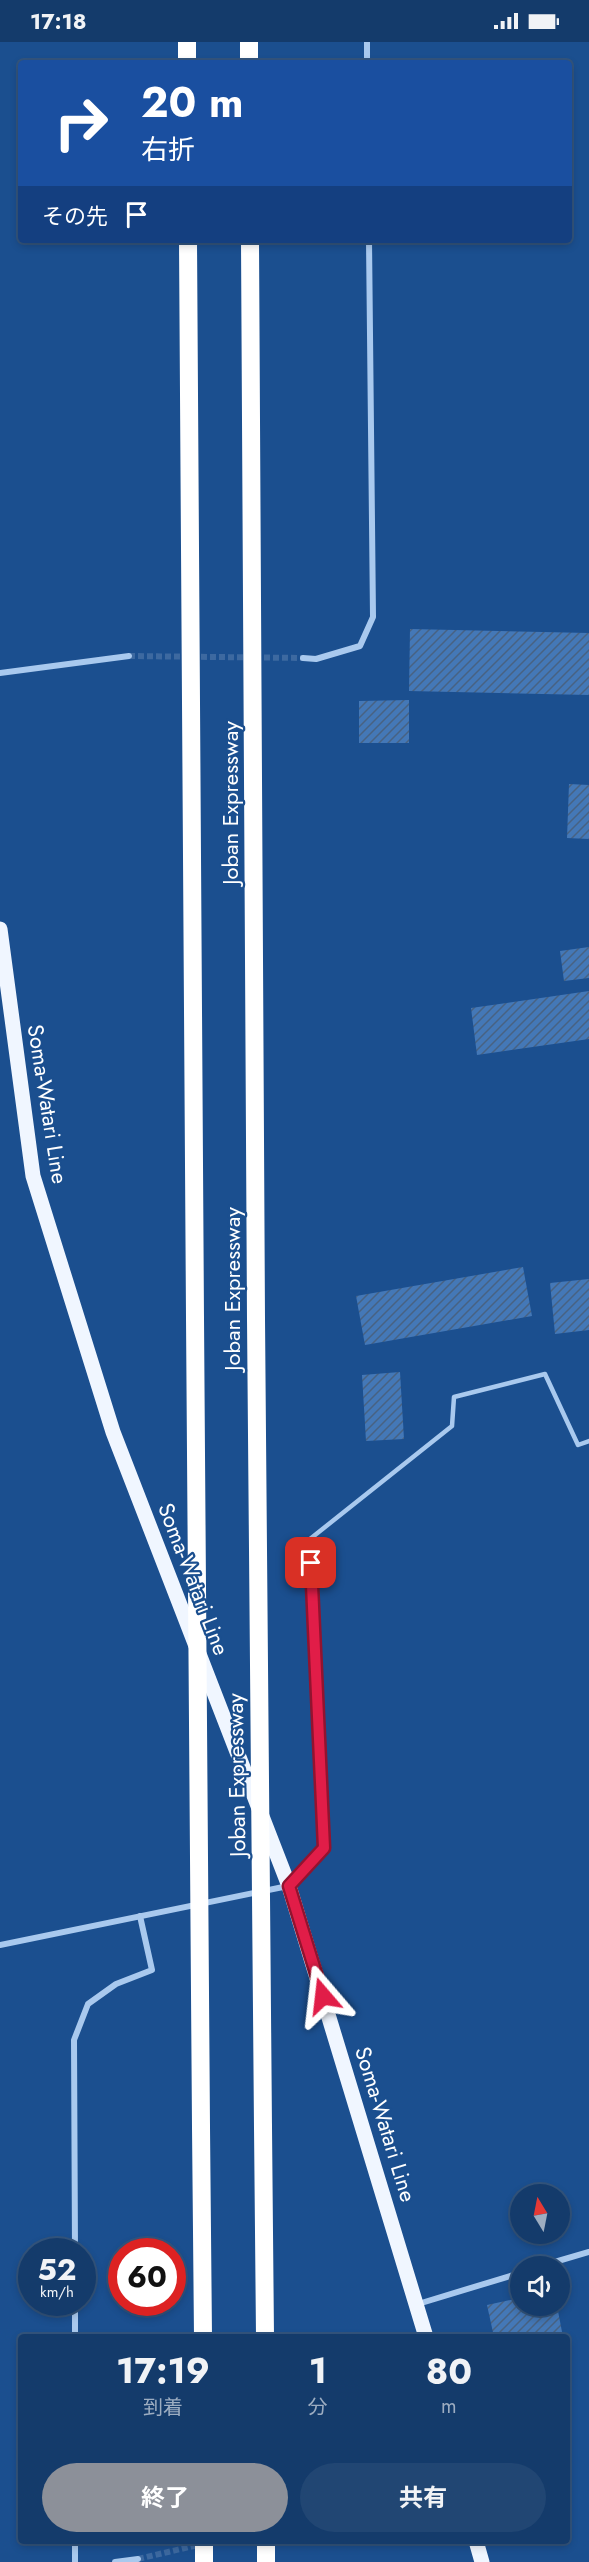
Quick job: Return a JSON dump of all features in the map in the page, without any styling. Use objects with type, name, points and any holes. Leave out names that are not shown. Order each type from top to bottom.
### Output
[{"type":"highway","points":[[186,42],[187,60]]},
{"type":"highway","points":[[249,42],[249,60]]},
{"type":"highway","name":"Joban Expressway","points":[[188,243],[203,2334]]},
{"type":"highway","name":"Joban Expressway","points":[[250,243],[265,2334]]},
{"type":"highway","points":[[204,2544],[204,2562]]},
{"type":"highway","points":[[266,2544],[266,2562]]},
{"type":"main road","name":"Soma-Watari Line","points":[[0,929],[33,1176],[113,1432],[289,1886],[425,2334]]},
{"type":"main road","points":[[478,2544],[482,2562]]},
{"type":"street","points":[[367,42],[367,60]]},
{"type":"street","points":[[303,658],[316,658],[360,646],[373,617],[369,243]]},
{"type":"street","points":[[0,673],[129,656]]},
{"type":"street","points":[[0,1945],[289,1886]]},
{"type":"street","points":[[75,2238],[74,2040],[88,2004],[116,1984],[152,1970],[140,1916]]},
{"type":"street","points":[[570,2258],[589,2252]]},
{"type":"street","points":[[418,2304],[510,2276]]},
{"type":"street","points":[[75,2316],[75,2334]]},
{"type":"street","points":[[75,2544],[75,2562]]},
{"type":"street","points":[[114,2562],[138,2559]]},
{"type":"lane","points":[[289,1886],[324,1848],[310,1539],[452,1426],[454,1397],[545,1374],[578,1445],[589,1441]]},
{"type":"building","points":[[410,629],[589,633],[589,695],[409,691]]},
{"type":"building","points":[[409,700],[409,743],[359,743],[359,701]]},
{"type":"building","points":[[569,784],[589,785],[589,839],[567,838]]},
{"type":"building","points":[[589,947],[589,978],[564,981],[560,951]]},
{"type":"building","points":[[589,991],[589,1039],[477,1055],[471,1008]]},
{"type":"building","points":[[523,1267],[532,1316],[365,1345],[356,1296]]},
{"type":"building","points":[[589,1279],[589,1330],[555,1334],[550,1283]]},
{"type":"building","points":[[400,1372],[404,1439],[366,1441],[362,1375]]},
{"type":"building","points":[[510,2300],[510,2316],[559,2316],[562,2334],[493,2334],[487,2305]]},
{"type":"tunnel","points":[[129,656],[303,658]]},
{"type":"tunnel","points":[[138,2559],[202,2544]]},
{"type":"route","points":[[311,1563],[324,1848],[289,1886],[323,1996]]}]
